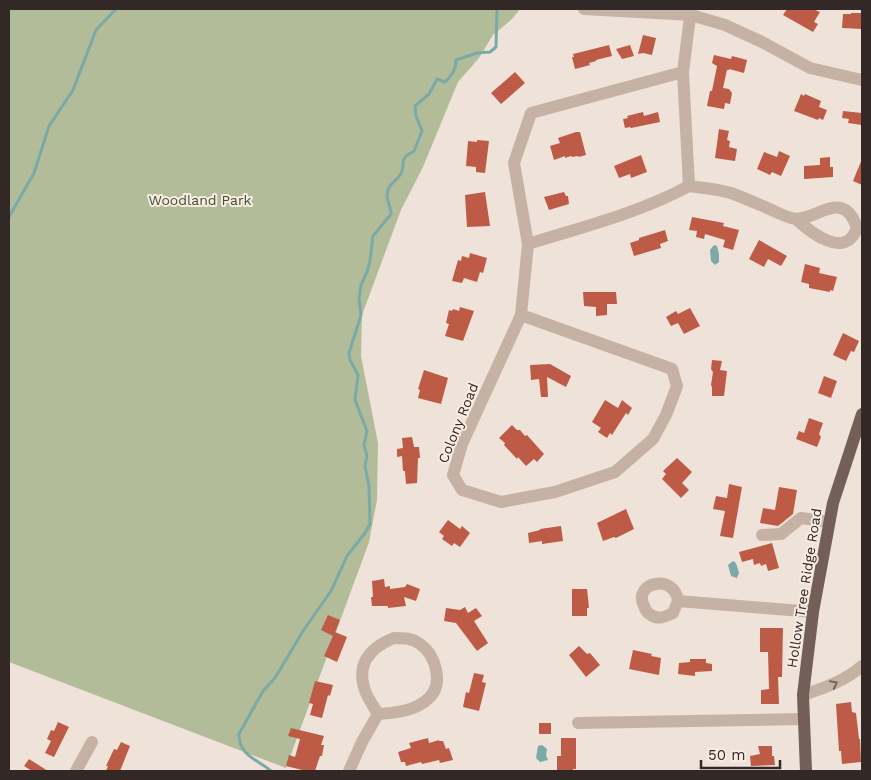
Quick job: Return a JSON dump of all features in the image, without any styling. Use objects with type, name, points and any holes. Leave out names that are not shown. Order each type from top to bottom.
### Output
[{"type":"main road","name":"Hollow Tree Ridge Road","points":[[806,771],[803,695],[813,612],[833,503],[862,414]]},
{"type":"street","points":[[584,9],[691,12],[762,42],[810,68],[862,80]]},
{"type":"street","points":[[688,186],[683,72],[691,12]]},
{"type":"street","name":"Colony Road","points":[[521,315],[672,369],[677,386],[666,415],[653,438],[615,472],[555,492],[501,502],[462,490],[453,475],[462,444],[521,315],[528,244],[514,163],[531,113],[683,72]]},
{"type":"street","points":[[528,244],[615,217],[667,198],[688,186],[730,193],[796,219]]},
{"type":"street","points":[[762,535],[781,534],[796,520],[801,518],[829,522]]},
{"type":"street","points":[[678,601],[813,612]]},
{"type":"street","points":[[394,638],[409,638],[421,644],[431,656],[436,669],[437,685],[430,698],[414,708],[395,713],[378,714],[366,693],[362,676],[368,654],[381,643],[394,638]]},
{"type":"street","points":[[803,695],[827,687],[854,674],[862,666]]},
{"type":"street","points":[[349,771],[362,742],[378,714]]},
{"type":"street","points":[[578,723],[804,719]]},
{"type":"street","points":[[76,771],[92,742]]},
{"type":"green space","name":"Woodland Park","points":[[9,9],[520,9],[512,19],[493,35],[479,58],[458,82],[423,167],[401,210],[362,315],[361,356],[378,443],[377,500],[369,542],[286,768],[9,662]]},
{"type":"water","points":[[714,245],[717,246],[719,254],[719,262],[715,265],[711,261],[710,250]]},
{"type":"water","points":[[733,561],[736,563],[739,573],[737,578],[731,576],[728,565]]},
{"type":"water","points":[[542,745],[547,749],[546,755],[548,760],[540,762],[536,758],[538,746]]},
{"type":"building","points":[[787,9],[813,9],[820,12],[814,22],[818,24],[813,32],[783,15]]},
{"type":"building","points":[[862,13],[862,29],[842,28],[843,14]]},
{"type":"building","points":[[643,35],[656,38],[652,55],[638,54]]},
{"type":"building","points":[[609,45],[612,56],[596,60],[589,63],[590,65],[575,69],[573,54]]},
{"type":"building","points":[[630,45],[634,56],[622,59],[616,49]]},
{"type":"building","points":[[714,55],[731,59],[732,56],[747,60],[744,73],[727,70],[723,88],[729,89],[732,93],[730,104],[725,103],[724,109],[707,106],[717,66],[712,63]]},
{"type":"building","points":[[515,72],[525,83],[501,104],[491,93]]},
{"type":"building","points":[[801,94],[821,101],[819,107],[827,110],[823,120],[794,111]]},
{"type":"building","points":[[843,111],[862,113],[862,125],[848,123],[849,119],[842,118]]},
{"type":"building","points":[[643,112],[644,116],[658,112],[660,122],[625,128],[623,119],[628,118],[627,116]]},
{"type":"building","points":[[719,129],[729,131],[727,140],[730,141],[729,147],[737,149],[735,161],[715,158]]},
{"type":"building","points":[[580,132],[586,155],[565,158],[565,156],[554,160],[550,146],[560,143],[558,138]]},
{"type":"building","points":[[477,140],[489,141],[485,173],[476,172],[476,167],[466,166],[468,141],[477,142]]},
{"type":"building","points":[[779,151],[790,156],[781,176],[772,172],[770,175],[757,169],[764,152],[777,157]]},
{"type":"building","points":[[641,155],[647,172],[631,178],[630,174],[619,178],[614,166]]},
{"type":"building","points":[[830,157],[833,177],[804,179],[804,166],[820,165],[820,158]]},
{"type":"building","points":[[862,159],[862,185],[853,181]]},
{"type":"building","points":[[485,192],[490,226],[467,227],[465,195]]},
{"type":"building","points":[[564,192],[568,196],[569,204],[549,210],[544,197]]},
{"type":"building","points":[[692,217],[724,223],[723,226],[739,230],[733,250],[723,247],[725,240],[705,234],[704,239],[696,237],[697,231],[689,230]]},
{"type":"building","points":[[665,230],[668,241],[660,244],[661,248],[634,256],[630,243],[639,240],[639,238]]},
{"type":"building","points":[[759,240],[787,256],[781,266],[768,259],[764,267],[749,259]]},
{"type":"building","points":[[470,253],[487,258],[483,273],[480,272],[477,282],[464,278],[462,283],[452,281],[458,260],[461,261],[462,256],[469,258]]},
{"type":"building","points":[[805,264],[820,268],[819,273],[837,277],[833,291],[809,288],[809,284],[801,282]]},
{"type":"building","points":[[583,292],[616,292],[617,304],[607,304],[607,315],[596,316],[596,307],[584,306]]},
{"type":"building","points":[[460,307],[474,311],[463,341],[445,336],[449,324],[446,323],[449,310],[459,311]]},
{"type":"building","points":[[690,308],[700,326],[684,334],[678,323],[671,326],[666,317],[676,311],[678,314]]},
{"type":"building","points":[[843,333],[859,341],[854,352],[851,351],[846,361],[833,355]]},
{"type":"building","points":[[712,360],[722,361],[720,370],[727,371],[724,396],[712,396]]},
{"type":"building","points":[[550,364],[571,376],[566,387],[547,377],[548,397],[541,397],[539,379],[531,380],[530,365]]},
{"type":"building","points":[[424,370],[448,378],[441,404],[418,398],[420,390],[418,389]]},
{"type":"building","points":[[824,376],[837,381],[831,398],[818,393]]},
{"type":"building","points":[[605,400],[618,408],[622,400],[632,408],[628,415],[626,413],[612,435],[610,433],[607,438],[598,432],[601,428],[592,422]]},
{"type":"building","points":[[809,418],[823,423],[817,447],[796,439],[799,431],[804,433]]},
{"type":"building","points":[[512,425],[525,436],[527,435],[544,454],[537,462],[534,459],[526,466],[518,457],[517,459],[499,438]]},
{"type":"building","points":[[412,437],[414,447],[419,447],[420,458],[418,458],[417,483],[406,484],[402,456],[397,457],[397,449],[403,448],[402,438]]},
{"type":"building","points":[[677,458],[692,472],[682,483],[689,490],[681,498],[662,479],[666,474],[663,471]]},
{"type":"building","points":[[729,484],[742,487],[733,538],[720,536],[725,511],[713,509],[716,496],[727,498]]},
{"type":"building","points":[[779,487],[797,490],[793,514],[778,526],[760,523],[763,508],[775,510]]},
{"type":"building","points":[[626,509],[634,529],[616,538],[603,541],[597,523]]},
{"type":"building","points":[[448,520],[460,529],[462,526],[470,533],[460,547],[454,543],[452,546],[442,539],[444,536],[439,532]]},
{"type":"building","points":[[561,526],[563,541],[542,544],[542,541],[529,543],[528,533]]},
{"type":"building","points":[[772,543],[779,568],[768,571],[766,564],[761,566],[760,563],[754,565],[753,559],[742,562],[739,552]]},
{"type":"building","points":[[384,579],[385,587],[390,586],[390,589],[405,587],[407,584],[420,589],[416,601],[404,597],[406,606],[388,608],[388,606],[372,606],[372,581]]},
{"type":"building","points":[[572,589],[587,589],[589,608],[587,608],[587,616],[572,616]]},
{"type":"building","points":[[465,607],[468,613],[476,608],[482,616],[474,621],[488,643],[477,651],[456,623],[444,621],[446,608],[460,610]]},
{"type":"building","points":[[328,615],[340,620],[335,632],[347,637],[337,662],[324,656],[333,636],[321,630]]},
{"type":"building","points":[[760,628],[783,628],[782,677],[778,677],[779,704],[761,704],[761,690],[769,689],[768,652],[760,652]]},
{"type":"building","points":[[579,646],[587,654],[590,653],[600,665],[586,677],[569,655]]},
{"type":"building","points":[[633,650],[661,658],[659,675],[629,669]]},
{"type":"building","points":[[690,659],[706,659],[706,663],[712,664],[712,671],[695,672],[695,676],[678,674],[679,663],[690,662]]},
{"type":"building","points":[[474,673],[484,675],[482,682],[486,683],[479,711],[463,707],[466,692],[469,693]]},
{"type":"building","points":[[315,681],[333,685],[330,696],[328,695],[322,718],[310,715],[313,704],[309,703]]},
{"type":"building","points":[[851,702],[852,712],[856,713],[861,762],[842,764],[841,751],[839,751],[836,704]]},
{"type":"building","points":[[58,722],[69,727],[54,757],[45,753],[51,741],[47,739],[51,730],[54,731]]},
{"type":"building","points":[[539,723],[551,723],[551,734],[539,734]]},
{"type":"building","points":[[291,728],[324,736],[321,745],[324,745],[322,756],[320,756],[315,771],[306,771],[286,766],[289,755],[295,757],[300,739],[288,736]]},
{"type":"building","points":[[428,738],[429,743],[439,740],[443,741],[446,749],[449,748],[453,760],[440,763],[439,760],[422,764],[421,762],[406,766],[405,762],[401,762],[398,752],[411,748],[409,743]]},
{"type":"building","points":[[561,738],[576,738],[576,769],[573,769],[573,771],[557,771],[557,756],[561,756]]},
{"type":"building","points":[[121,742],[130,746],[120,771],[106,771],[108,766],[106,766],[114,749],[117,750]]},
{"type":"building","points":[[758,746],[772,746],[772,756],[774,756],[775,765],[751,766],[750,756],[760,754]]},
{"type":"building","points":[[29,759],[48,771],[32,771],[24,766]]},
{"type":"waterway","points":[[9,217],[34,173],[49,126],[73,90],[96,30],[116,9]]},
{"type":"waterway","points":[[271,771],[245,752],[239,734],[263,691],[275,678],[303,631],[331,591],[347,556],[370,524],[369,486],[365,466],[367,456],[364,445],[367,431],[355,400],[358,375],[350,360],[349,353],[361,315],[359,299],[361,285],[370,261],[373,236],[391,214],[387,197],[388,190],[399,176],[406,156],[414,151],[422,131],[416,116],[415,106],[429,94],[437,79],[445,82],[450,77],[456,60],[477,53],[490,52],[496,47],[497,9]]}]
